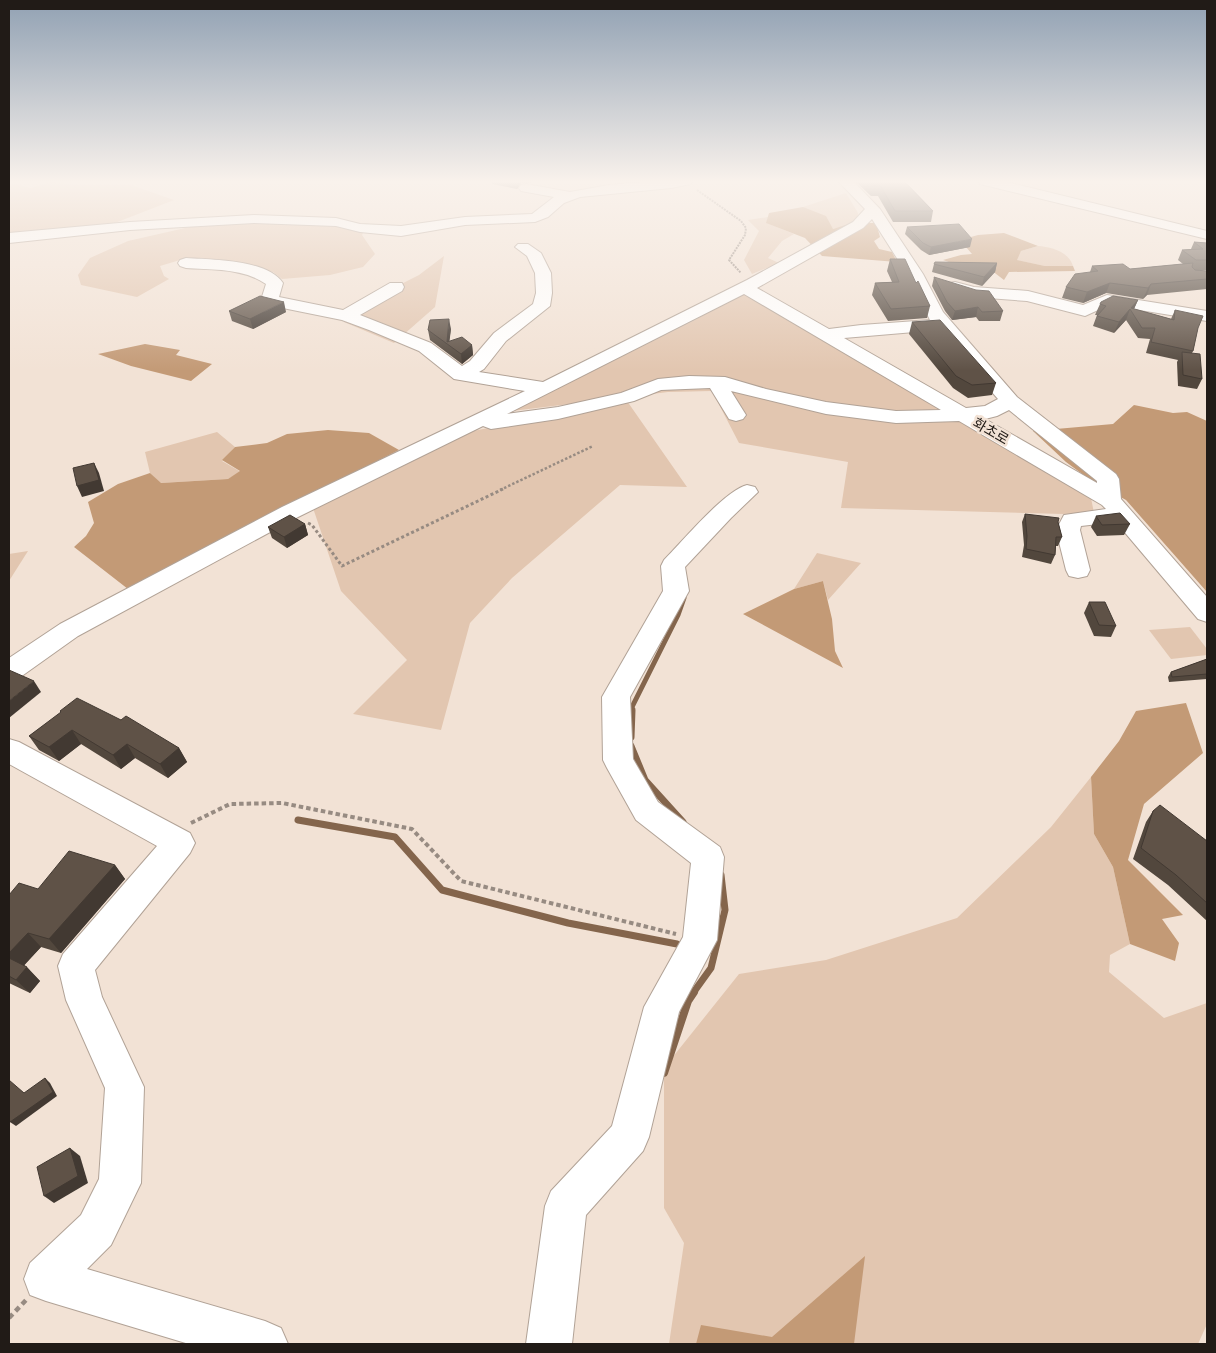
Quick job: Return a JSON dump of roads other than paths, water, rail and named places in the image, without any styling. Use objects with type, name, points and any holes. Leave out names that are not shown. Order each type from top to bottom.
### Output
[{"type":"street","points":[[9,671],[69,630],[290,512],[546,388],[822,244]]},
{"type":"street","points":[[902,244],[935,314],[1010,401],[1108,479],[1116,507],[1072,520],[1068,530],[1078,570]]},
{"type":"street","points":[[461,375],[477,365],[500,337],[541,306],[544,294],[543,273],[533,253],[523,247]]},
{"type":"street","points":[[186,263],[245,269],[265,274],[275,283],[269,300],[346,316],[425,347],[461,375],[546,388]]},
{"type":"street","points":[[915,274],[974,292],[1028,296],[1085,311],[1107,300],[1145,299],[1207,316]]},
{"type":"street","name":"화초로","points":[[748,284],[827,335],[964,414],[1116,507],[1207,613]]},
{"type":"street","points":[[346,316],[396,287]]},
{"type":"street","points":[[827,335],[861,330],[943,324]]},
{"type":"street","points":[[462,428],[558,413],[627,396],[658,385],[689,382],[725,383],[762,394],[826,408],[896,417],[990,412],[1010,401]]},
{"type":"street","points":[[716,383],[736,415]]},
{"type":"street","points":[[549,1344],[566,1206],[629,1137],[662,1007],[700,940],[708,857],[647,812],[618,760],[616,696],[676,591],[673,566],[723,513],[747,492]]},
{"type":"street","points":[[9,750],[179,843],[76,966],[84,1000],[125,1087],[120,1183],[96,1230],[46,1279],[266,1344]]},
{"type":"waterway","points":[[632,710],[678,615],[684,598]]},
{"type":"waterway","points":[[631,737],[632,710]]},
{"type":"waterway","points":[[631,746],[645,780],[683,822]]},
{"type":"waterway","points":[[298,820],[395,837],[442,890],[568,923],[677,944]]},
{"type":"waterway","points":[[693,993],[711,968],[725,910],[721,875]]},
{"type":"waterway","points":[[664,1073],[688,1001],[694,992]]}]
